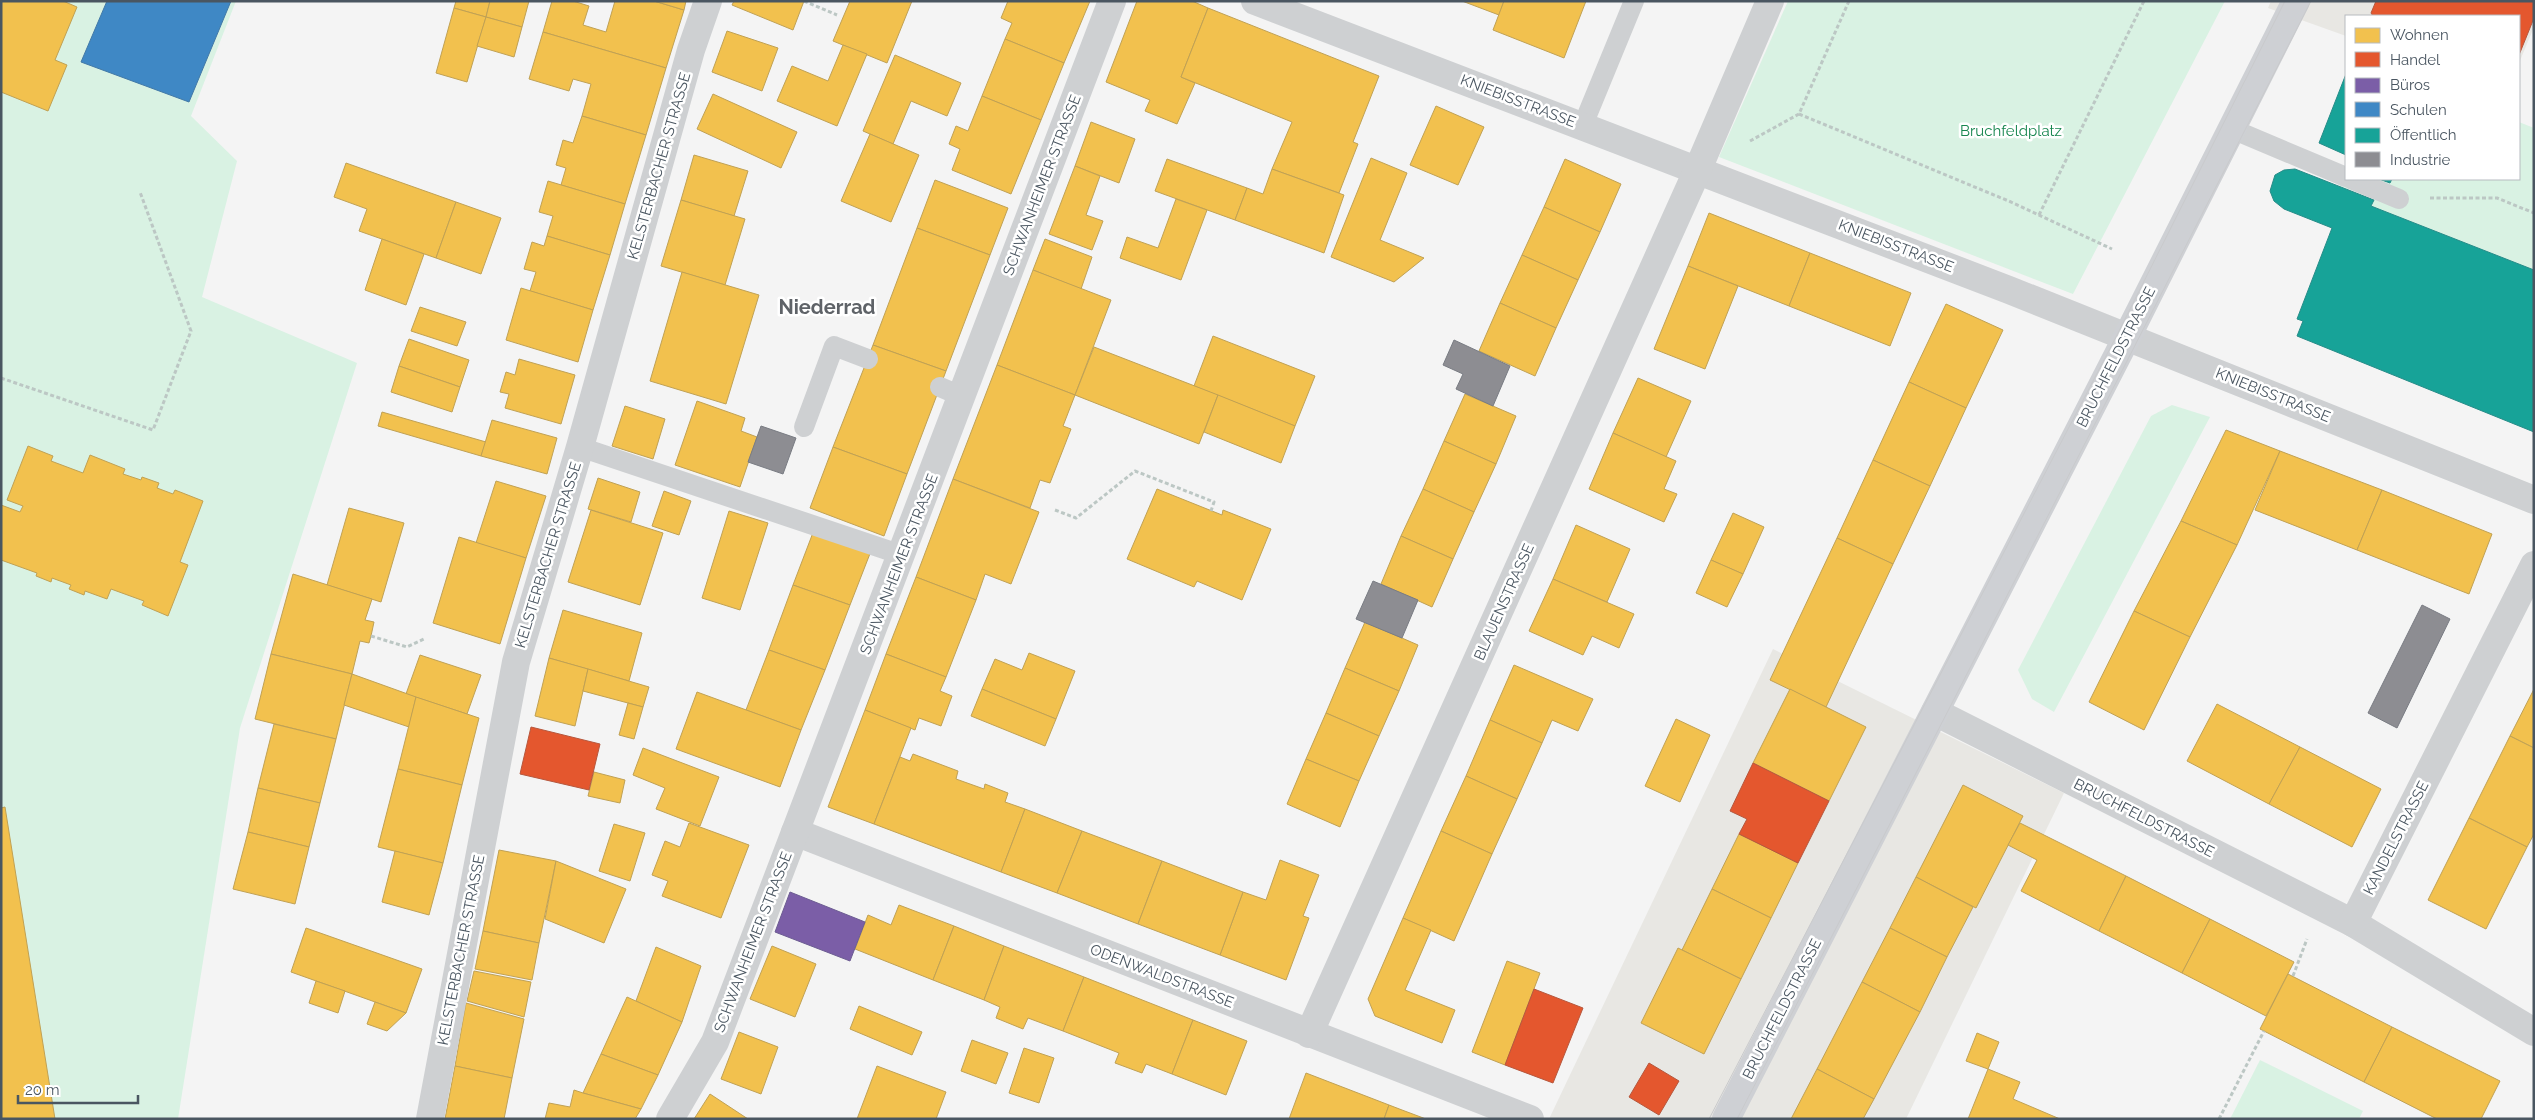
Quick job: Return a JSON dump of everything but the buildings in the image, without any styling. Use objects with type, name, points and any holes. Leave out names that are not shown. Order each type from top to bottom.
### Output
[{"type":"street","name":"KELSTERBACHER STRASSE","points":[[430,1119],[516,662],[580,447],[691,50],[708,1]]},
{"type":"street","name":"SCHWANHEIMER STRASSE","points":[[670,1119],[715,1042],[902,555],[950,392],[1112,1]]},
{"type":"street","name":"KNIEBISSTRASSE","points":[[1255,1],[1698,169],[2127,337],[2534,500]]},
{"type":"street","points":[[1698,169],[1770,1]]},
{"type":"street","name":"BRUCHFELDSTRASSE","points":[[1726,1119],[2127,337],[2296,1]]},
{"type":"street","name":"BLAUENSTRASSE","points":[[1310,1034],[1698,169]]},
{"type":"street","name":"KANDELSTRASSE","points":[[2353,923],[2534,565]]},
{"type":"street","name":"BRUCHFELDSTRASSE","points":[[1935,712],[2353,923]]},
{"type":"street","name":"ODENWALDSTRASSE","points":[[795,832],[1530,1119]]},
{"type":"street","points":[[2353,923],[2534,1032]]},
{"type":"lane","points":[[1582,125],[1634,1]]},
{"type":"lane","points":[[2232,129],[2345,176]]},
{"type":"lane","points":[[2354,180],[2399,199]]},
{"type":"lane","points":[[804,428],[834,346],[868,359]]},
{"type":"lane","points":[[580,447],[902,555]]},
{"type":"path","points":[[1848,1],[1799,114],[2039,215],[2112,249]]},
{"type":"path","points":[[2039,215],[2144,1]]},
{"type":"path","points":[[804,2],[837,15]]},
{"type":"path","points":[[1,378],[153,430],[190,331],[140,192]]},
{"type":"path","points":[[2399,199],[2497,198],[2534,213]]},
{"type":"path","points":[[1055,510],[1076,518],[1135,471],[1214,502],[1211,510]]},
{"type":"path","points":[[370,636],[407,647],[424,639]]},
{"type":"path","points":[[2219,1119],[2264,1031]]},
{"type":"shaded area","points":[[2271,1],[2534,1],[2534,27],[2520,61],[2520,15],[2345,15],[2345,36],[2268,8]]},
{"type":"shaded area","points":[[1773,649],[2064,793],[1906,1119],[1549,1119]]},
{"type":"green space","points":[[1,1],[236,1],[191,116],[237,161],[202,297],[357,363],[240,728],[178,1119],[1,1119]]},
{"type":"green space","name":"Bruchfeldplatz","points":[[1788,1],[2225,1],[2073,294],[1719,157]]},
{"type":"green space","points":[[2520,122],[2534,128],[2534,270],[2371,206],[2374,199],[2338,185],[2345,168],[2345,180],[2382,180],[2389,183],[2391,180],[2520,180]]},
{"type":"green space","points":[[2172,405],[2210,417],[2054,712],[2032,699],[2018,670],[2151,416]]},
{"type":"green space","points":[[2260,1060],[2363,1111],[2359,1119],[2230,1119]]},
{"type":"tram line","points":[[1709,1119],[2118,333],[2285,1]]},
{"type":"tram line","points":[[1737,1119],[1954,700],[2311,1]]},
{"type":"district","name":"Niederrad","points":[[827,307]]}]
